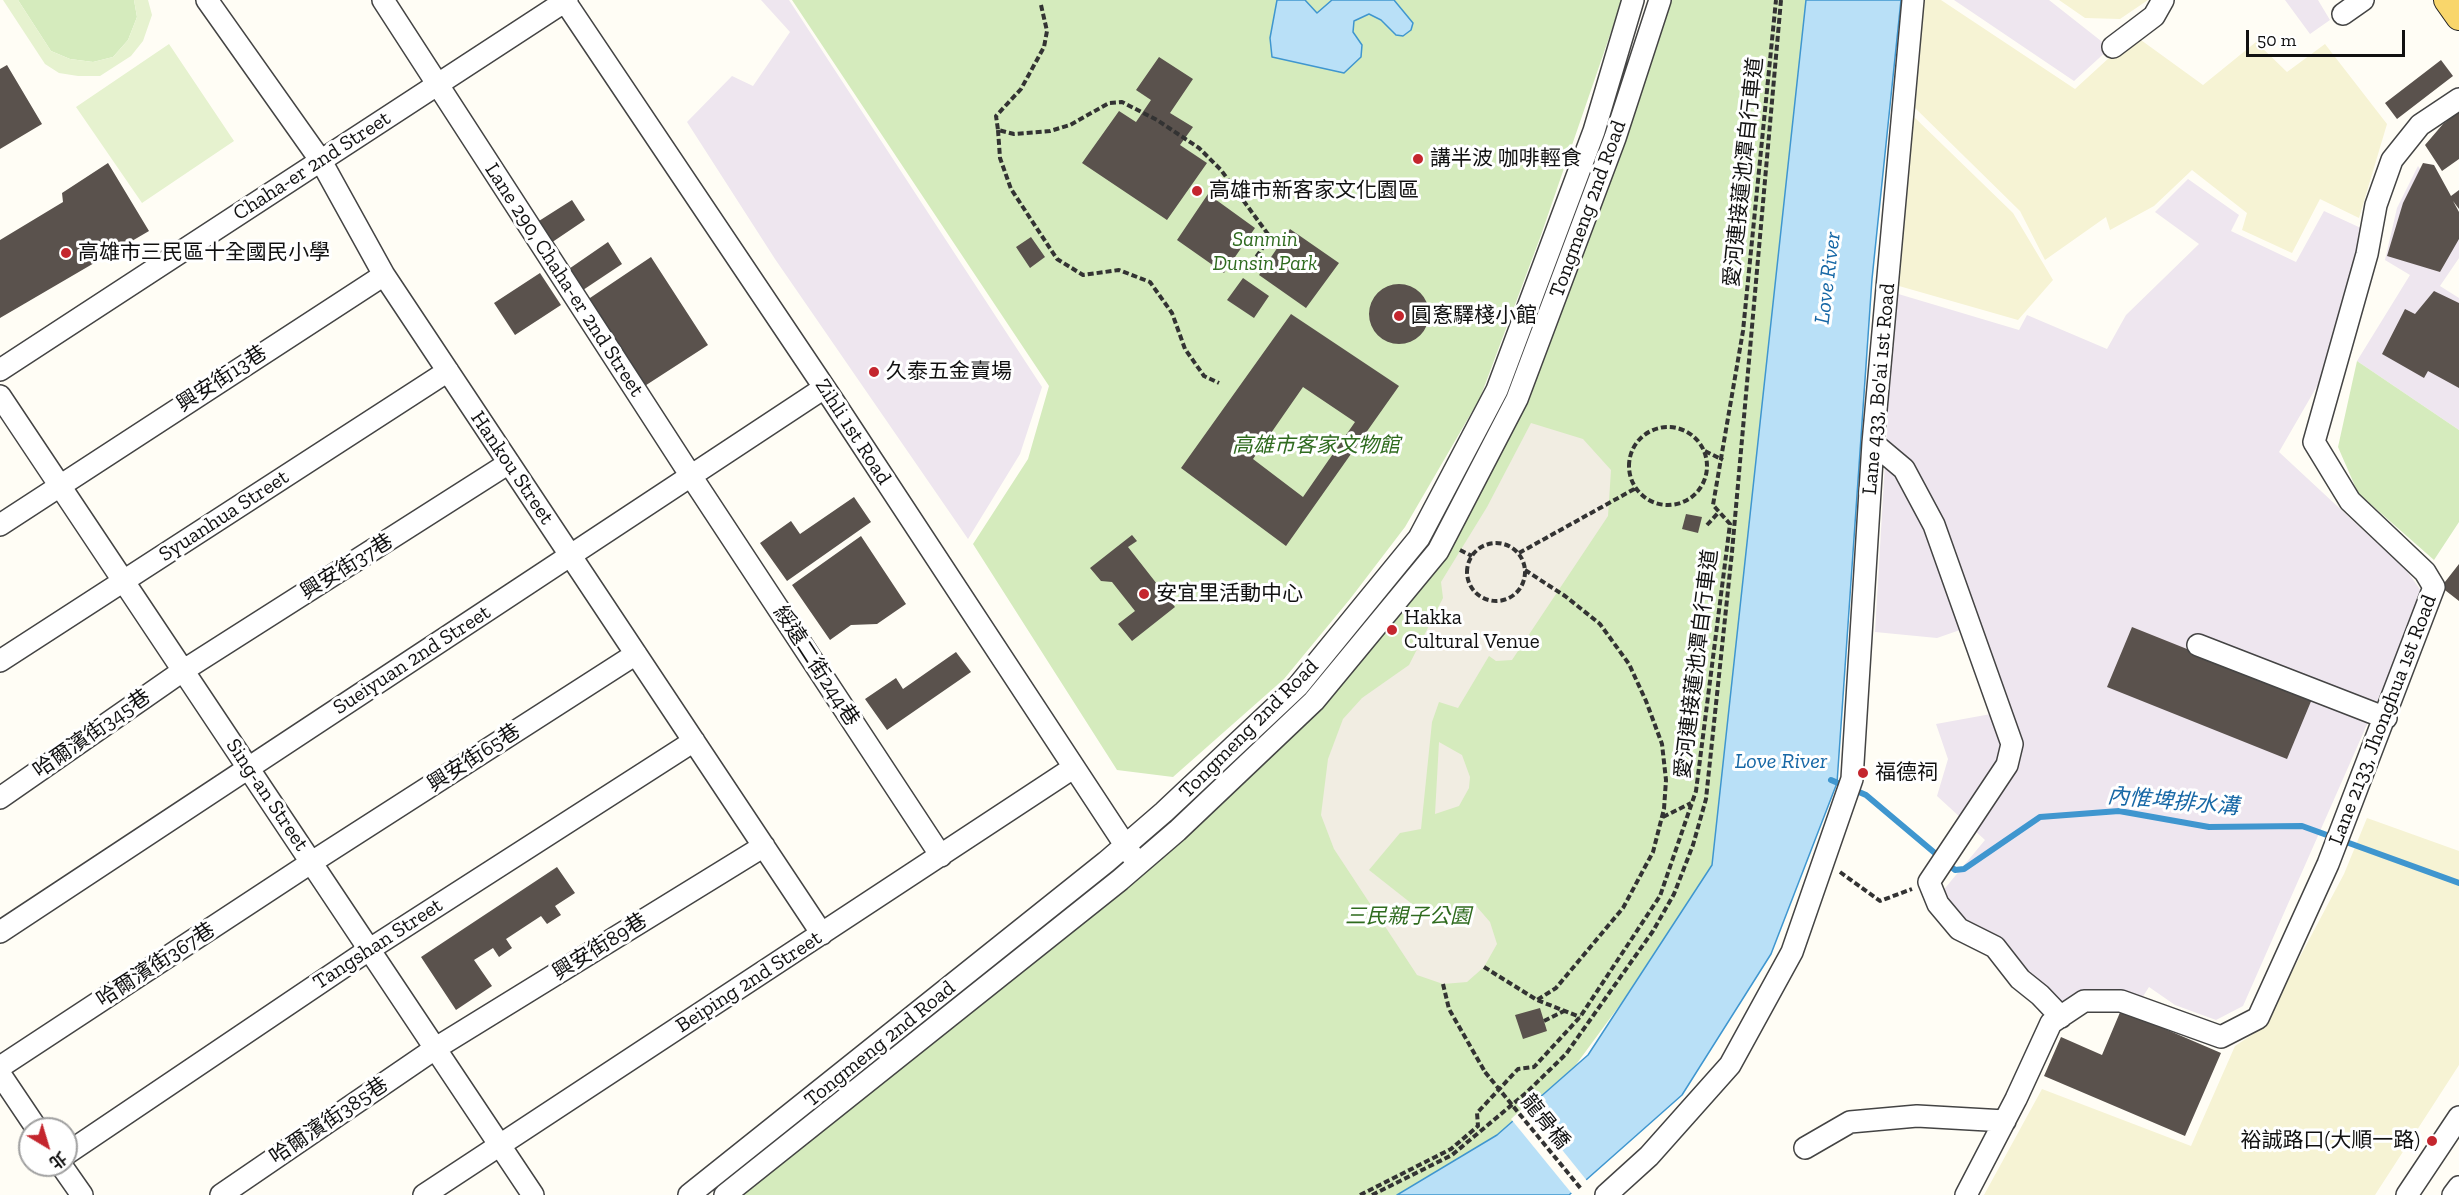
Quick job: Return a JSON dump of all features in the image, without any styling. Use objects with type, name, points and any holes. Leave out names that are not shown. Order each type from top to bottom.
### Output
[{"type":"main road","points":[[2447,0],[2459,17]]},
{"type":"street","name":"Hankou Street","points":[[207,0],[321,161],[384,275],[822,934]]},
{"type":"street","name":"Lane 290, Chaha-er 2nd Street","points":[[383,0],[691,476]]},
{"type":"street","name":"Chaha-er 2nd Street","points":[[0,370],[566,0]]},
{"type":"street","name":"Zihli 1st Road","points":[[566,0],[1138,865]]},
{"type":"street","name":"Tongmeng 2nd Road","points":[[689,1195],[1126,846],[1298,686],[1419,538],[1497,390],[1594,131],[1634,0]]},
{"type":"street","name":"Tongmeng 2nd Road","points":[[725,1195],[1138,865],[1314,701],[1438,550],[1517,399],[1615,138],[1659,0]]},
{"type":"street","name":"Lane 433, Bo'ai 1st Road","points":[[1606,1195],[1648,1156],[1730,1065],[1792,952],[1849,788],[1873,443],[1913,0]]},
{"type":"street","points":[[2113,47],[2154,16],[2163,0]]},
{"type":"street","points":[[2343,15],[2363,0]]},
{"type":"street","name":"Lane 2133, Jhonghua 1st Road","points":[[1966,1195],[2005,1121],[2051,1023],[2084,1001],[2121,1001],[2221,1037],[2258,1018],[2338,840],[2434,587],[2425,572],[2350,501],[2314,442],[2367,254],[2376,205],[2392,160],[2420,125],[2459,99]]},
{"type":"street","name":"興安街13巷","points":[[0,525],[384,275]]},
{"type":"street","name":"Syuanhua Street","points":[[0,661],[448,371]]},
{"type":"street","name":"Sueiyuan 2nd Street","points":[[0,932],[824,388]]},
{"type":"street","name":"Sing-an Street","points":[[0,396],[533,1195]]},
{"type":"street","points":[[1873,443],[1904,469],[1934,525],[2012,744],[2007,765],[1933,875],[1938,904],[1959,929],[1995,947],[2020,979],[2061,1017]]},
{"type":"street","name":"興安街37巷","points":[[184,670],[509,463]]},
{"type":"street","name":"綏遠二街244巷","points":[[691,476],[941,856]]},
{"type":"street","points":[[1419,538],[1438,550]]},
{"type":"street","points":[[2198,645],[2386,718]]},
{"type":"street","name":"興安街65巷","points":[[312,862],[636,654]]},
{"type":"street","name":"哈爾濱街345巷","points":[[0,798],[184,670]]},
{"type":"street","name":"Tangshan Street","points":[[78,1146],[370,949],[694,741]]},
{"type":"street","name":"Beiping 2nd Street","points":[[424,1195],[1073,768]]},
{"type":"street","name":"興安街89巷","points":[[436,1048],[764,846]]},
{"type":"street","name":"哈爾濱街367巷","points":[[0,1068],[312,862]]},
{"type":"street","name":"哈爾濱街385巷","points":[[221,1195],[436,1048]]},
{"type":"street","points":[[0,1074],[29,1117]]},
{"type":"street","points":[[1804,1148],[1850,1122],[1917,1116],[2005,1121]]},
{"type":"street","points":[[2407,1195],[2459,1117]]},
{"type":"street","points":[[69,1177],[82,1195]]},
{"type":"street","points":[[2454,1195],[2459,1186]]},
{"type":"path","name":"愛河連接蓮池潭自行車道","points":[[1360,1195],[1451,1149],[1478,1126],[1477,1113],[1518,1069],[1534,1067],[1580,1017],[1660,896],[1696,791],[1730,524],[1713,505],[1743,331],[1776,0]]},
{"type":"path","points":[[1372,1195],[1452,1155],[1518,1100],[1566,1054],[1653,931],[1674,894],[1693,845],[1706,799],[1729,587],[1781,0]]},
{"type":"path","points":[[1041,5],[1047,31],[1044,47],[1022,89],[996,116],[1000,158],[1011,189],[1057,258],[1083,275],[1119,270],[1150,282],[1172,313],[1185,349],[1204,376],[1219,383]]},
{"type":"path","points":[[998,130],[1014,134],[1050,131],[1070,125],[1109,103],[1122,102],[1158,120],[1198,148],[1221,170],[1270,237],[1246,272]]},
{"type":"path","points":[[1706,451],[1707,472],[1703,485],[1696,494],[1681,503],[1656,504],[1636,488],[1629,471],[1632,451],[1642,436],[1652,430],[1667,426],[1681,428],[1695,436],[1706,451],[1722,460]]},
{"type":"path","points":[[1519,553],[1636,488]]},
{"type":"path","points":[[1707,525],[1719,512]]},
{"type":"path","points":[[1495,543],[1504,544],[1519,553],[1525,570],[1521,587],[1507,599],[1498,601],[1481,596],[1469,583],[1468,565],[1478,549],[1495,543]]},
{"type":"path","points":[[1525,570],[1565,596],[1600,624],[1629,664],[1662,744],[1666,780],[1662,817],[1653,852],[1623,909],[1556,988],[1537,1000]]},
{"type":"path","points":[[1662,817],[1692,803]]},
{"type":"path","points":[[1825,862],[1880,901],[1933,875]]},
{"type":"path","points":[[1484,967],[1537,1000],[1580,1017]]},
{"type":"path","name":"龍骨橋","points":[[1443,984],[1449,1009],[1485,1072],[1582,1190]]},
{"type":"path","points":[[1544,1021],[1565,1011]]},
{"type":"shaded area","points":[[761,0],[789,0],[1042,387],[1020,454],[968,539],[775,259],[687,122],[732,76],[753,86],[790,32]]},
{"type":"shaded area","points":[[1921,0],[1941,0],[2075,89],[2134,35],[2203,85],[2256,42],[2287,72],[2325,44],[2387,124],[2359,218],[2320,199],[2292,253],[2242,230],[2247,213],[2192,170],[2154,206],[2110,230],[2106,217],[2045,260],[2020,211],[1912,105]]},
{"type":"shaded area","points":[[1954,0],[2049,0],[2110,48],[2074,81]]},
{"type":"shaded area","points":[[2059,0],[2148,0],[2120,19],[2085,18]]},
{"type":"shaded area","points":[[2285,0],[2318,0],[2330,20],[2310,34]]},
{"type":"shaded area","points":[[1912,115],[2013,213],[2053,280],[2018,320],[1899,286]]},
{"type":"shaded area","points":[[2418,166],[2459,223],[2459,258],[2440,286],[2459,298],[2459,430],[2357,361],[2410,275],[2385,260],[2397,208]]},
{"type":"shaded area","points":[[2188,179],[2239,215],[2231,231],[2296,262],[2324,211],[2363,229],[2335,355],[2279,452],[2407,571],[2424,595],[2243,1006],[2216,1020],[2175,1005],[2149,987],[2142,998],[2062,1004],[1964,921],[1941,893],[1985,840],[1937,796],[1948,759],[1936,724],[1991,714],[1960,630],[1937,638],[1875,632],[1895,293],[2019,330],[2027,315],[2107,349],[2126,315],[2199,244],[2155,212]]},
{"type":"shaded area","points":[[1531,423],[1583,439],[1611,470],[1608,516],[1512,660],[1496,661],[1489,656],[1458,708],[1439,702],[1432,722],[1421,829],[1400,833],[1369,870],[1421,911],[1458,926],[1477,907],[1490,922],[1497,944],[1484,967],[1467,982],[1443,984],[1417,975],[1334,849],[1321,815],[1328,759],[1343,719],[1362,698],[1409,665],[1443,598],[1441,582],[1487,507]]},
{"type":"shaded area","points":[[1439,742],[1462,755],[1470,777],[1469,788],[1459,806],[1435,814]]},
{"type":"shaded area","points":[[2367,818],[2459,851],[2459,1065],[2375,1195],[1984,1195],[2042,1089],[2191,1146],[2235,1046],[2262,1028],[2344,874]]},
{"type":"green space","points":[[3,0],[18,0],[51,51],[70,59],[93,62],[113,57],[128,40],[137,17],[134,0],[148,0],[152,15],[143,41],[131,56],[100,76],[78,76],[59,73],[45,64]]},
{"type":"green space","points":[[18,0],[134,0],[137,17],[128,40],[113,57],[93,62],[70,59],[51,51]]},
{"type":"green space","name":"Sanmin Dunsin Park","points":[[792,0],[1622,0],[1540,238],[1480,398],[1405,527],[1350,599],[1284,679],[1173,777],[1117,770],[973,544],[1028,459],[1049,386]]},
{"type":"green space","name":"三民親子公園","points":[[1660,0],[1806,0],[1712,865],[1622,1002],[1575,1066],[1497,1135],[1397,1195],[725,1195],[1230,781],[1438,551],[1495,442]]},
{"type":"green space","points":[[169,44],[234,141],[142,203],[76,107]]},
{"type":"green space","points":[[2357,361],[2459,430],[2459,522],[2434,560],[2358,493],[2338,447]]},
{"type":"water","points":[[1277,0],[1305,0],[1317,13],[1332,0],[1394,0],[1413,23],[1411,30],[1403,36],[1396,35],[1381,20],[1369,14],[1354,21],[1353,32],[1362,45],[1361,57],[1344,73],[1272,57],[1270,38]]},
{"type":"water","name":"Love River","points":[[1806,0],[1901,0],[1872,279],[1837,783],[1771,954],[1682,1095],[1569,1195],[1397,1195],[1497,1135],[1588,1055],[1712,865]]},
{"type":"pier","points":[[1526,1105],[1588,1182],[1573,1195],[1511,1119]]},
{"type":"building","points":[[1159,57],[1193,79],[1170,113],[1193,127],[1180,145],[1207,163],[1167,220],[1082,163],[1119,111],[1136,122],[1151,100],[1136,90]]},
{"type":"building","points":[[2441,60],[2453,76],[2397,119],[2385,103]]},
{"type":"building","points":[[7,65],[42,124],[0,149],[0,69]]},
{"type":"building","points":[[2459,112],[2459,159],[2442,171],[2425,145],[2443,124]]},
{"type":"building","points":[[108,163],[149,231],[0,318],[0,240],[63,202],[62,193]]},
{"type":"building","points":[[2423,163],[2434,165],[2451,196],[2459,190],[2459,209],[2453,201],[2459,212],[2459,239],[2440,272],[2387,256],[2403,203]]},
{"type":"building","points":[[1208,194],[1255,228],[1224,273],[1177,240]]},
{"type":"building","points":[[572,200],[585,220],[545,247],[531,226]]},
{"type":"building","points":[[1290,229],[1339,263],[1306,308],[1259,275]]},
{"type":"building","points":[[1031,237],[1045,257],[1030,268],[1016,247]]},
{"type":"building","points":[[608,242],[622,264],[577,294],[563,273]]},
{"type":"building","points":[[651,257],[708,345],[637,391],[581,304]]},
{"type":"building","points":[[540,273],[561,305],[515,335],[494,303]]},
{"type":"building","points":[[1243,278],[1269,296],[1254,318],[1227,300]]},
{"type":"building","name":"圓愙驛棧小館","points":[[1399,284],[1411,286],[1424,297],[1429,314],[1427,326],[1416,339],[1399,344],[1387,342],[1374,331],[1369,314],[1371,302],[1382,289]]},
{"type":"building","points":[[2434,291],[2459,303],[2459,388],[2428,371],[2424,378],[2382,354],[2405,309],[2415,314]]},
{"type":"building","name":"高雄市客家文物館","points":[[1291,314],[1399,386],[1286,546],[1181,468]],"holes":[[[1303,387],[1355,422],[1303,497],[1253,459]]]},
{"type":"building","points":[[854,497],[871,522],[787,581],[760,543],[791,521],[800,534]]},
{"type":"building","points":[[1686,514],[1702,517],[1698,533],[1682,529]]},
{"type":"building","name":"安宜里活動中心","points":[[1132,535],[1137,541],[1128,547],[1175,607],[1132,641],[1118,624],[1135,611],[1112,582],[1101,581],[1090,568]]},
{"type":"building","points":[[861,536],[906,604],[877,624],[851,625],[830,640],[792,585]]},
{"type":"building","points":[[2459,564],[2459,601],[2441,587]]},
{"type":"building","points":[[2132,627],[2312,699],[2287,759],[2107,687]]},
{"type":"building","points":[[956,652],[971,672],[887,730],[865,699],[896,678],[903,689]]},
{"type":"building","points":[[557,867],[575,893],[555,906],[561,915],[547,924],[541,916],[506,939],[512,948],[499,957],[493,948],[474,960],[492,986],[456,1010],[421,957]]},
{"type":"building","points":[[1540,1008],[1547,1031],[1523,1039],[1515,1015]]},
{"type":"building","points":[[2121,1010],[2221,1053],[2185,1136],[2044,1076],[2061,1037],[2102,1055]]},
{"type":"waterway","name":"內惟埤排水溝","points":[[1831,780],[1866,795],[1955,870],[1964,869],[2040,817],[2119,811],[2209,827],[2302,826],[2459,883]]},
{"type":"place","name":"講半波 咖啡輕食","points":[[1418,159]]},
{"type":"place","name":"高雄市新客家文化園區","points":[[1197,191]]},
{"type":"place","name":"高雄市三民區十全國民小學","points":[[66,253]]},
{"type":"place","name":"圓愙驛棧小館","points":[[1399,316]]},
{"type":"place","name":"久泰五金賣場","points":[[874,372]]},
{"type":"place","name":"安宜里活動中心","points":[[1144,594]]},
{"type":"place","name":"Hakka Cultural Venue","points":[[1392,630]]},
{"type":"place","name":"福德祠","points":[[1863,773]]},
{"type":"place","name":"裕誠路口(大順一路)","points":[[2432,1141]]}]
